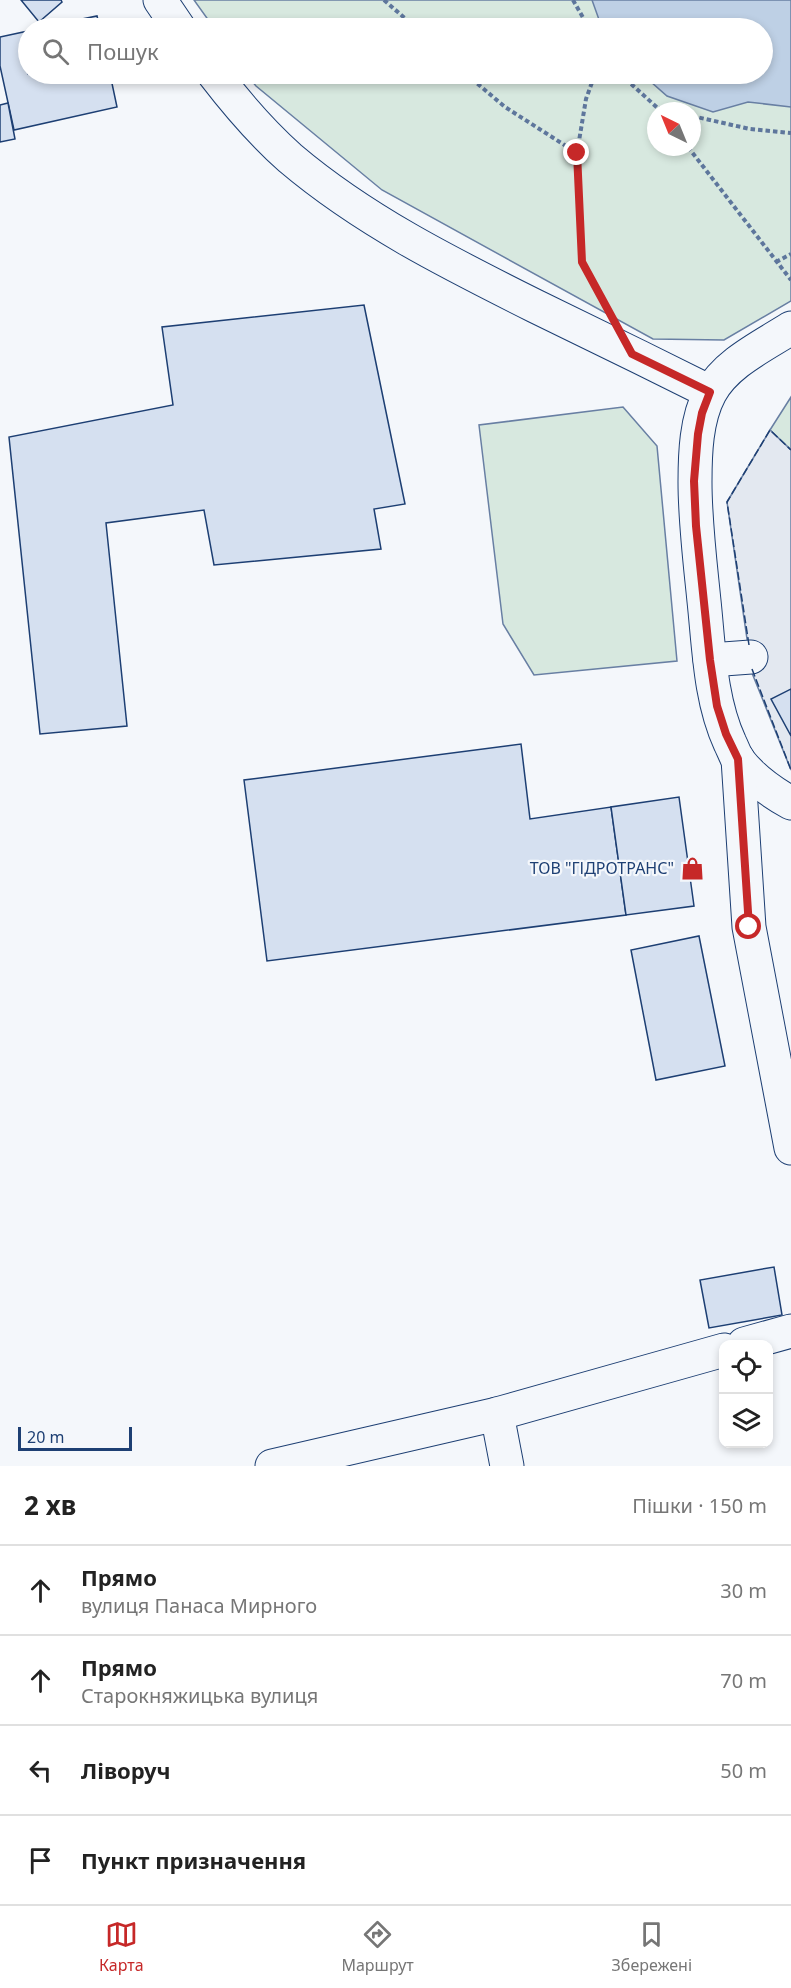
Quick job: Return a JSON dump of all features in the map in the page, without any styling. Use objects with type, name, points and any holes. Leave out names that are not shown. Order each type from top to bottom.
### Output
[{"type":"street","points":[[160,0],[172,18]]},
{"type":"street","points":[[222,84],[259,127],[289,157],[366,215],[451,263],[710,392]]},
{"type":"street","points":[[791,328],[744,358],[725,374],[710,392],[702,413],[698,434],[694,481],[696,526],[717,706],[726,734],[738,759],[771,792],[791,802]]},
{"type":"street","points":[[710,660],[751,657]]},
{"type":"street","points":[[738,759],[749,927],[791,1148]]},
{"type":"street","points":[[758,1340],[791,1331]]},
{"type":"street","points":[[272,1466],[498,1414],[719,1351]]},
{"type":"street","points":[[498,1414],[507,1466]]},
{"type":"path","points":[[384,0],[405,18]]},
{"type":"path","points":[[573,0],[583,18]]},
{"type":"path","points":[[478,84],[504,107],[577,153]]},
{"type":"path","points":[[591,84],[585,99],[577,153],[582,262],[604,303]]},
{"type":"path","points":[[631,84],[650,102]]},
{"type":"path","points":[[701,118],[750,129],[791,133]]},
{"type":"path","points":[[695,156],[791,280]]},
{"type":"path","points":[[776,262],[791,254]]},
{"type":"shaded area","points":[[194,0],[791,0],[791,301],[724,340],[653,339],[382,190],[254,84],[773,84],[773,18],[207,18]]},
{"type":"shaded area","points":[[791,397],[791,450],[770,430]]},
{"type":"shaded area","points":[[623,407],[657,446],[677,661],[534,675],[503,624],[479,425]]},
{"type":"shaded area","points":[[770,430],[791,450],[791,770],[752,673],[727,502]]},
{"type":"water","points":[[592,0],[791,0],[791,107],[748,102],[713,112],[701,108],[701,102],[684,102],[667,96],[653,84],[773,84],[773,18],[598,18]]},
{"type":"building","points":[[21,0],[61,0],[62,2],[44,18],[36,18]]},
{"type":"building","points":[[18,33],[18,84],[112,84],[117,107],[14,130],[0,66],[0,37]]},
{"type":"building","points":[[8,103],[15,139],[0,142],[0,105]]},
{"type":"building","points":[[364,305],[405,504],[374,509],[381,549],[214,565],[204,510],[106,523],[127,726],[40,734],[9,437],[173,405],[162,327]]},
{"type":"building","points":[[791,689],[791,736],[771,699]]},
{"type":"building","points":[[521,744],[530,819],[611,807],[626,915],[267,961],[244,780]]},
{"type":"building","points":[[679,797],[694,906],[626,915],[611,807]]},
{"type":"building","points":[[699,936],[725,1066],[656,1080],[631,950]]},
{"type":"building","points":[[774,1267],[782,1315],[709,1328],[700,1280]]},
{"type":"fence","points":[[749,645],[727,502],[770,430],[791,450]]},
{"type":"fence","points":[[752,669],[791,770]]},
{"type":"place","name":"ТОВ \"ГІДРОТРАНС\"","points":[[692,868]]},
{"type":"route","points":[[577,153],[582,262],[632,354],[710,392],[702,413],[698,434],[694,481],[696,526],[717,706],[726,734],[738,759],[749,927]]}]
